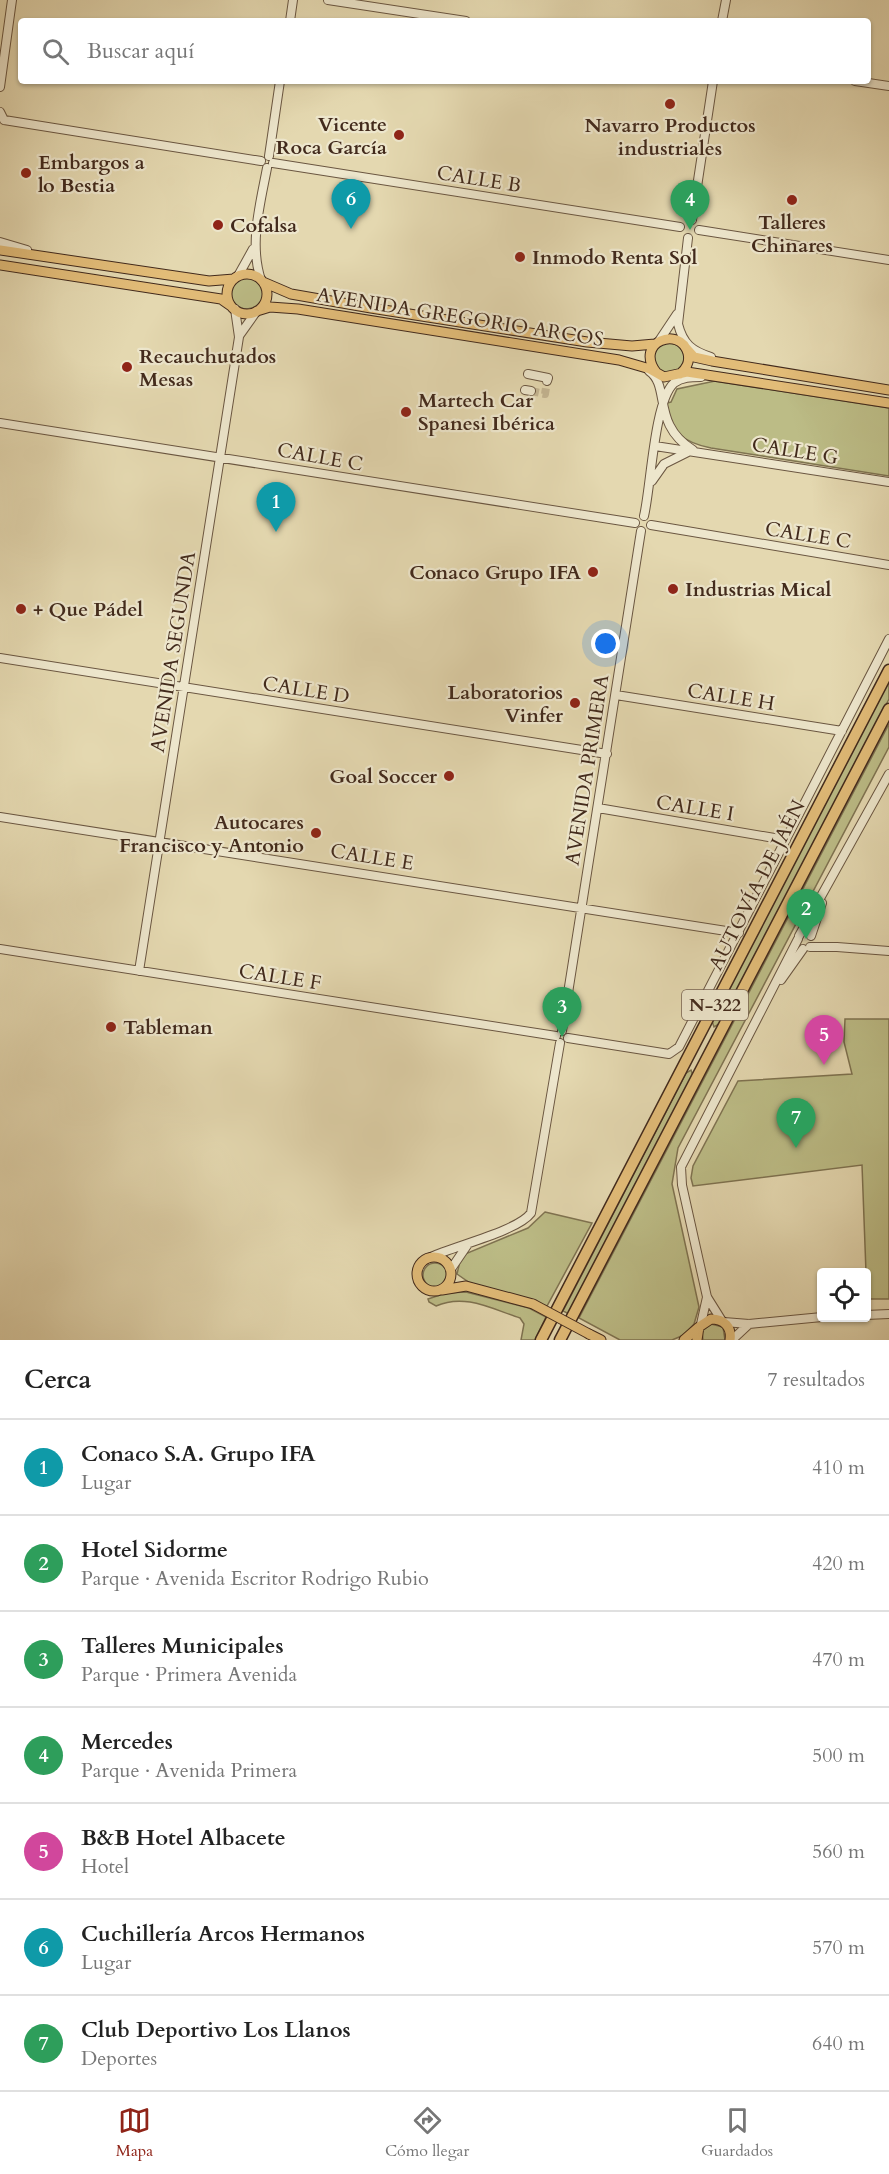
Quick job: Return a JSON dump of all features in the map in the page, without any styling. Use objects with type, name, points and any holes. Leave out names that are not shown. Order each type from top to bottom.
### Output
[{"type":"highway","name":"AUTOVÍA DE JAÉN","points":[[541,1340],[889,670]]},
{"type":"highway","name":"AUTOVÍA DE JAÉN","points":[[560,1340],[889,709]]},
{"type":"main road","points":[[0,250],[209,281],[249,274],[262,281],[267,295],[256,311],[245,314],[221,299],[0,265]]},
{"type":"main road","points":[[233,307],[227,291],[236,278]]},
{"type":"main road","name":"AVENIDA GREGORIO ARCOS","points":[[262,281],[291,294],[587,342],[639,346],[657,343]]},
{"type":"main road","name":"AVENIDA GREGORIO ARCOS","points":[[256,311],[270,307],[290,308],[619,360],[642,367],[657,376]]},
{"type":"main road","points":[[889,390],[694,357],[683,343],[671,339],[657,343],[650,358],[657,376],[667,378],[677,378],[687,372],[889,403]]},
{"type":"main road","points":[[677,378],[688,361],[683,343]]},
{"type":"main road","points":[[466,1286],[446,1261],[431,1257],[419,1266],[418,1281],[428,1291],[466,1286],[533,1305],[601,1340]]},
{"type":"main road","points":[[442,1290],[450,1282],[451,1270]]},
{"type":"main road","points":[[684,1340],[711,1319],[723,1321],[730,1331],[731,1340]]},
{"type":"main road","points":[[697,1340],[700,1326]]},
{"type":"street","points":[[0,87],[12,0]]},
{"type":"street","points":[[290,18],[293,0]]},
{"type":"street","points":[[328,0],[446,18]]},
{"type":"street","points":[[723,18],[726,0]]},
{"type":"street","points":[[871,83],[889,86]]},
{"type":"street","points":[[236,278],[246,266],[254,245],[280,84]]},
{"type":"street","points":[[692,219],[713,84]]},
{"type":"street","points":[[0,112],[2,123],[269,162]]},
{"type":"street","name":"CALLE B","points":[[269,162],[680,227]]},
{"type":"street","points":[[692,219],[698,223],[699,230],[697,236],[688,238],[682,235],[680,227],[684,221],[692,219]]},
{"type":"street","points":[[699,230],[889,260]]},
{"type":"street","points":[[683,343],[677,314],[688,238]]},
{"type":"street","points":[[0,242],[55,258]]},
{"type":"street","points":[[254,245],[255,263],[262,281]]},
{"type":"street","name":"AVENIDA SEGUNDA","points":[[139,971],[239,337],[233,307]]},
{"type":"street","name":"AVENIDA SEGUNDA","points":[[239,337],[256,311]]},
{"type":"street","points":[[657,343],[677,314]]},
{"type":"street","points":[[528,374],[548,378],[548,381]]},
{"type":"street","points":[[657,376],[662,406],[672,434],[693,451]]},
{"type":"street","points":[[644,516],[662,406],[677,378]]},
{"type":"street","name":"CALLE C","points":[[0,423],[635,523]]},
{"type":"street","name":"CALLE G","points":[[655,446],[889,482]]},
{"type":"street","points":[[647,493],[654,476],[664,464],[674,457],[693,451]]},
{"type":"street","points":[[644,516],[650,520],[651,525],[646,531],[641,531],[635,523],[638,518],[644,516]]},
{"type":"street","name":"CALLE C","points":[[651,525],[889,565]]},
{"type":"street","name":"AVENIDA PRIMERA","points":[[562,1037],[641,531]]},
{"type":"street","points":[[739,933],[889,639]]},
{"type":"street","name":"CALLE D","points":[[0,658],[607,754]]},
{"type":"street","name":"CALLE H","points":[[616,695],[842,731]]},
{"type":"street","points":[[817,1317],[749,1324],[723,1321],[707,1297],[682,1185],[681,1167],[799,937],[889,774]]},
{"type":"street","name":"CALLE I","points":[[598,808],[786,840]]},
{"type":"street","name":"CALLE E","points":[[0,817],[581,906],[739,933]]},
{"type":"street","points":[[769,999],[806,948],[830,883]]},
{"type":"street","name":"CALLE F","points":[[0,949],[669,1054],[680,1047],[739,933]]},
{"type":"street","points":[[799,937],[806,934],[837,947]]},
{"type":"street","points":[[799,937],[798,944],[806,948],[837,947],[889,951]]},
{"type":"street","points":[[431,1257],[522,1221],[531,1213],[562,1037]]},
{"type":"street","points":[[451,1270],[468,1244]]},
{"type":"street","points":[[700,1326],[707,1297]]},
{"type":"street","points":[[871,1315],[889,1314]]},
{"type":"street","points":[[731,1340],[749,1324]]},
{"type":"green space","points":[[247,277],[258,282],[263,293],[258,304],[247,309],[236,304],[231,293],[236,282]]},
{"type":"green space","points":[[669,343],[680,347],[684,358],[680,369],[669,373],[658,369],[654,358],[658,347]]},
{"type":"green space","points":[[715,381],[889,408],[889,476],[711,448],[693,443],[674,429],[670,422],[667,403],[671,402],[677,389]]},
{"type":"green space","points":[[889,679],[889,699],[719,1024],[714,1027],[712,1021]]},
{"type":"green space","points":[[889,724],[889,747],[678,1148],[672,1184],[699,1307],[694,1324],[684,1335],[672,1340],[620,1340],[579,1318]]},
{"type":"green space","points":[[845,1019],[889,1019],[889,1299],[871,1299],[871,1268],[866,1268],[862,1165],[693,1186],[691,1178],[693,1166],[738,1081],[852,1074],[844,1042]]},
{"type":"green space","points":[[691,1070],[693,1076],[569,1314],[563,1311],[686,1073]]},
{"type":"green space","points":[[545,1212],[592,1223],[547,1306],[470,1283],[457,1274],[460,1261],[465,1254],[528,1228]]},
{"type":"green space","points":[[435,1263],[444,1266],[447,1275],[444,1284],[435,1287],[426,1284],[423,1275],[426,1266]]},
{"type":"green space","points":[[466,1292],[529,1308],[546,1317],[535,1340],[521,1340],[524,1324],[520,1318],[468,1302],[447,1302],[436,1306],[428,1299],[446,1293]]},
{"type":"green space","points":[[711,1324],[723,1327],[725,1340],[703,1340],[702,1331]]},
{"type":"tunnel","points":[[531,391],[545,394],[547,381]]},
{"type":"place","name":"Navarro Productos industriales","points":[[670,104]]},
{"type":"place","name":"Vicente Roca García","points":[[399,135]]},
{"type":"place","name":"Embargos a lo Bestia","points":[[26,173]]},
{"type":"place","name":"Talleres Chinares","points":[[792,200]]},
{"type":"place","name":"Cofalsa","points":[[218,225]]},
{"type":"place","name":"Cuchillería Arcos Hermanos","points":[[351,229]]},
{"type":"place","name":"Mercedes","points":[[690,230]]},
{"type":"place","name":"Inmodo Renta Sol","points":[[520,257]]},
{"type":"place","name":"Recauchutados Mesas","points":[[127,367]]},
{"type":"place","name":"Martech Car Spanesi Ibérica","points":[[406,412]]},
{"type":"place","name":"Conaco S.A. Grupo IFA","points":[[276,532]]},
{"type":"place","name":"Conaco Grupo IFA","points":[[593,572]]},
{"type":"place","name":"Industrias Mical","points":[[673,589]]},
{"type":"place","name":"+ Que Pádel","points":[[21,609]]},
{"type":"place","name":"Laboratorios Vinfer","points":[[575,703]]},
{"type":"place","name":"Goal Soccer","points":[[449,776]]},
{"type":"place","name":"Autocares Francisco y Antonio","points":[[316,833]]},
{"type":"place","name":"Hotel Sidorme","points":[[806,939]]},
{"type":"place","name":"Tableman","points":[[111,1027]]},
{"type":"place","name":"Talleres Municipales","points":[[562,1037]]},
{"type":"place","name":"B&B Hotel Albacete","points":[[824,1065]]},
{"type":"place","name":"Club Deportivo Los Llanos","points":[[796,1148]]}]
